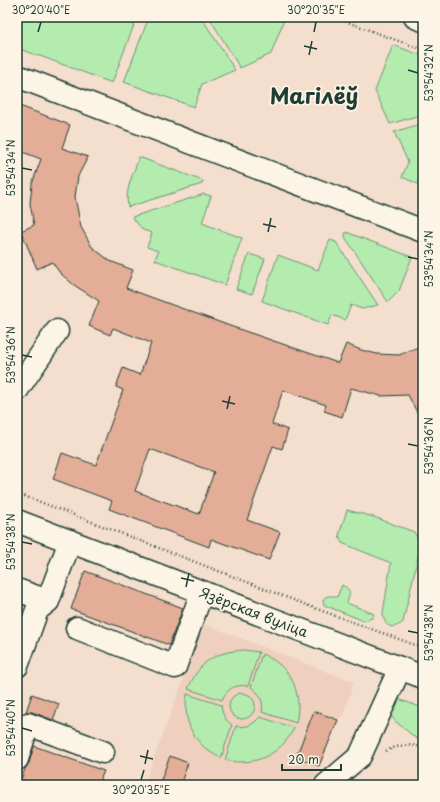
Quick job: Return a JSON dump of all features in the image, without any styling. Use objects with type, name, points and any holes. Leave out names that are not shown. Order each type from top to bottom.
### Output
[{"type":"street","points":[[415,17],[423,20]]},
{"type":"street","points":[[17,76],[423,231]]},
{"type":"street","points":[[17,390],[57,331]]},
{"type":"street","name":"Язёрская вуліца","points":[[17,521],[423,677]]},
{"type":"street","points":[[17,666],[37,610],[48,601],[70,541]]},
{"type":"street","points":[[17,590],[48,601]]},
{"type":"street","points":[[77,628],[175,667],[202,592]]},
{"type":"street","points":[[326,785],[360,756],[400,668]]},
{"type":"street","points":[[17,759],[28,724],[103,752]]},
{"type":"path","points":[[334,17],[423,50]]},
{"type":"path","points":[[17,493],[308,606],[423,648]]},
{"type":"shaded area","points":[[204,624],[354,682],[343,715],[338,720],[316,776],[302,785],[142,785],[145,782]]},
{"type":"green space","points":[[17,17],[137,17],[112,83],[17,48]]},
{"type":"green space","points":[[149,17],[201,17],[235,70],[202,84],[194,107],[124,82]]},
{"type":"green space","points":[[209,17],[285,17],[271,54],[240,68]]},
{"type":"green space","points":[[393,45],[423,56],[423,114],[390,124],[375,91]]},
{"type":"green space","points":[[423,123],[423,186],[402,177],[408,162],[394,132]]},
{"type":"green space","points":[[139,157],[203,181],[202,184],[128,207],[128,188]]},
{"type":"green space","points":[[204,194],[211,196],[202,223],[242,238],[225,285],[155,260],[158,251],[147,247],[152,233],[143,230],[132,217]]},
{"type":"green space","points":[[346,232],[412,257],[399,291],[388,302],[345,237]]},
{"type":"green space","points":[[330,240],[336,242],[378,305],[362,309],[351,305],[345,320],[332,315],[328,325],[262,301],[278,255],[318,270]]},
{"type":"green space","points":[[249,254],[265,259],[252,294],[236,289]]},
{"type":"green space","points":[[347,510],[374,517],[414,532],[419,541],[420,548],[403,622],[398,625],[387,625],[383,616],[391,563],[342,543],[339,535]]},
{"type":"green space","points":[[342,585],[349,591],[347,603],[374,614],[372,618],[364,621],[324,605],[323,600],[326,597],[337,597]]},
{"type":"green space","points":[[244,650],[259,652],[248,686],[236,686],[232,688],[226,692],[222,700],[188,689],[198,671],[209,660],[224,653]]},
{"type":"green space","points":[[262,654],[283,668],[293,681],[296,689],[298,709],[296,723],[262,712],[261,698],[251,687]]},
{"type":"green space","points":[[242,693],[251,697],[255,706],[251,715],[242,719],[233,715],[229,706],[233,697]]},
{"type":"green space","points":[[187,694],[221,705],[224,716],[232,725],[221,758],[204,747],[192,732],[187,715]]},
{"type":"green space","points":[[393,697],[423,708],[423,742],[395,721],[389,713]]},
{"type":"green space","points":[[260,717],[294,728],[279,748],[265,757],[258,760],[239,762],[225,760],[236,726],[243,727],[249,725]]},
{"type":"building","points":[[17,105],[70,125],[62,148],[88,157],[78,176],[75,197],[81,227],[92,247],[110,261],[133,270],[126,288],[338,363],[346,344],[377,354],[399,355],[423,345],[423,424],[408,395],[381,396],[351,388],[342,417],[324,411],[326,405],[283,390],[272,424],[288,430],[282,449],[273,446],[247,520],[280,532],[269,560],[211,539],[209,547],[109,509],[112,501],[53,479],[62,453],[96,465],[123,390],[116,387],[123,368],[140,375],[151,343],[113,328],[110,335],[89,326],[99,301],[74,285],[60,273],[52,262],[37,269],[21,231],[34,225],[30,204],[32,184],[41,159],[17,150]],"holes":[[[150,449],[214,472],[199,514],[135,491]]]},
{"type":"building","points":[[85,571],[183,608],[169,645],[71,609]]},
{"type":"building","points":[[32,694],[59,704],[53,720],[32,712],[26,712]]},
{"type":"building","points":[[314,711],[338,720],[319,766],[296,757]]},
{"type":"building","points":[[34,746],[104,771],[98,785],[19,785],[29,763]]},
{"type":"building","points":[[170,756],[188,763],[180,785],[159,785]]},
{"type":"district","name":"Магілёў","points":[[314,94]]}]
